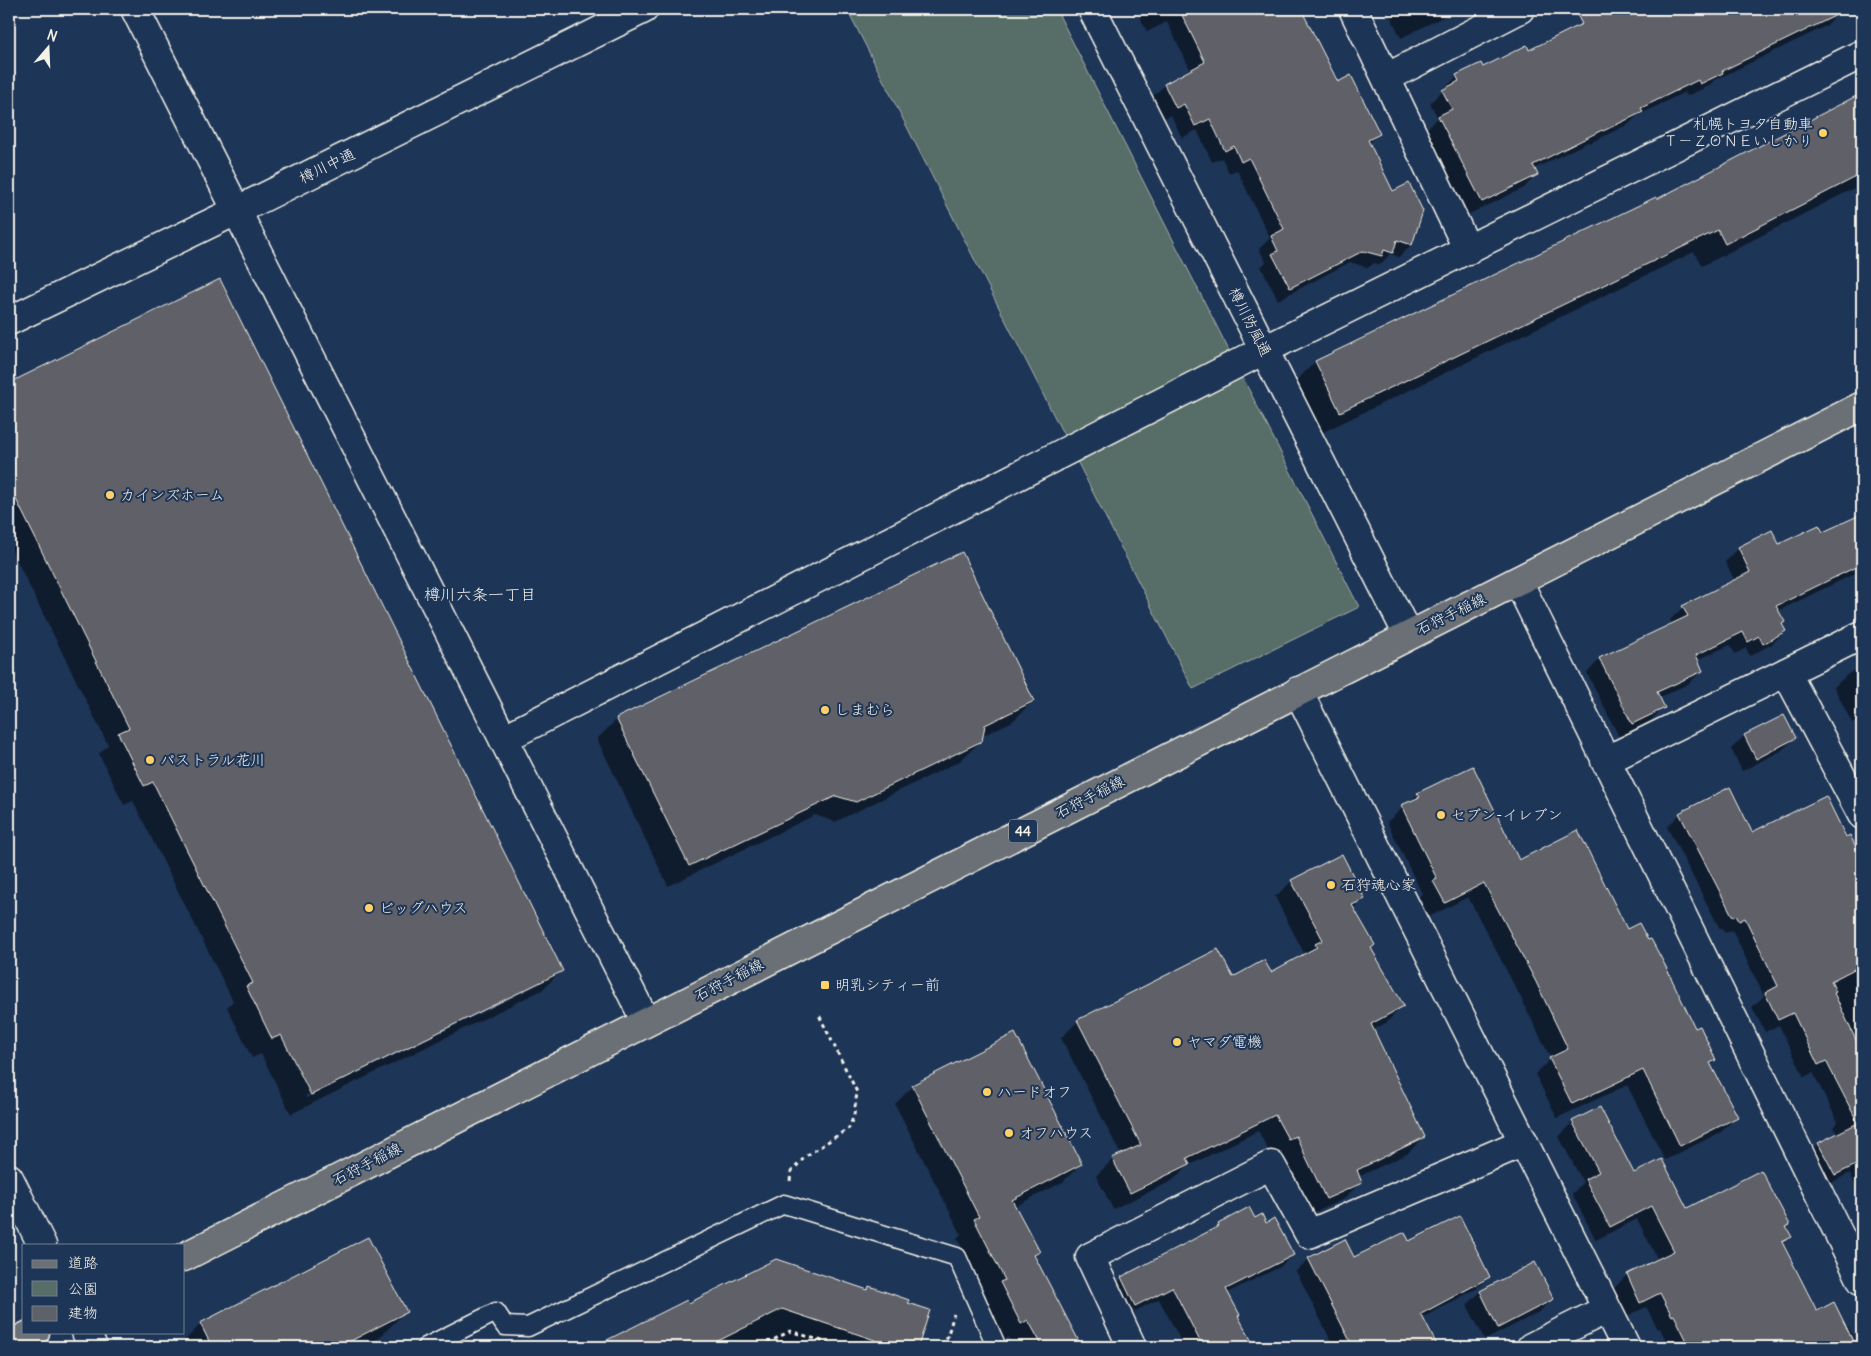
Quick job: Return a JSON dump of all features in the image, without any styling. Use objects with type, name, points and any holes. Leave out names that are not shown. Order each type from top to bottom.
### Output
[{"type":"main road","name":"石狩手稲線","points":[[185,1256],[1862,406]]},
{"type":"main road","points":[[9,1345],[31,1334]]},
{"type":"street","points":[[135,9],[646,1022]]},
{"type":"street","name":"樽川中通","points":[[9,321],[644,9]]},
{"type":"street","name":"樽川防風通","points":[[1092,9],[1408,636]]},
{"type":"street","points":[[1353,9],[1468,250]]},
{"type":"street","points":[[1386,78],[1520,9]]},
{"type":"street","points":[[503,739],[1264,350],[1862,54]]},
{"type":"street","points":[[1518,581],[1605,761],[1853,1237],[1862,1281]]},
{"type":"street","points":[[1605,761],[1862,635]]},
{"type":"street","points":[[1786,672],[1862,815]]},
{"type":"street","points":[[1298,691],[1626,1347]]},
{"type":"street","points":[[1132,1347],[1090,1257],[1271,1165],[1309,1234],[1524,1142]]},
{"type":"street","points":[[9,1178],[42,1244]]},
{"type":"street","points":[[1531,1347],[1607,1309]]},
{"type":"street","points":[[87,1334],[93,1347]]},
{"type":"lane","points":[[426,1347],[496,1312],[505,1326],[528,1327],[784,1204],[957,1257],[996,1345],[995,1347]]},
{"type":"path","points":[[788,1190],[791,1172],[806,1156],[849,1128],[854,1115],[857,1092],[818,1013]]},
{"type":"path","points":[[946,1347],[945,1344],[955,1305]]},
{"type":"path","points":[[760,1347],[790,1331],[840,1347]]},
{"type":"green space","points":[[847,9],[1056,9],[1359,607],[1193,689]]},
{"type":"building","points":[[1179,9],[1301,9],[1338,82],[1351,75],[1380,134],[1368,140],[1393,191],[1409,183],[1423,211],[1412,245],[1397,240],[1393,253],[1384,250],[1382,256],[1363,251],[1290,288],[1272,254],[1278,251],[1271,236],[1284,229],[1249,158],[1241,162],[1234,146],[1225,151],[1210,119],[1195,126],[1184,104],[1176,108],[1164,84],[1205,62]]},
{"type":"building","points":[[1574,9],[1849,9],[1722,71],[1723,73],[1700,84],[1698,80],[1641,108],[1643,112],[1602,130],[1533,165],[1538,175],[1482,202],[1438,116],[1452,109],[1442,90],[1459,81],[1456,75],[1481,63],[1483,67],[1527,45],[1529,50],[1582,24]]},
{"type":"building","points":[[1862,93],[1862,174],[1725,244],[1718,230],[1340,412],[1315,361],[1656,197],[1657,199]]},
{"type":"building","points":[[220,279],[563,971],[311,1095],[281,1035],[272,1039],[246,986],[253,983],[153,782],[144,786],[118,733],[129,728],[9,485],[9,383]]},
{"type":"building","points":[[1862,514],[1862,564],[1776,606],[1785,622],[1782,624],[1786,631],[1763,644],[1759,636],[1748,642],[1743,632],[1696,655],[1703,671],[1657,692],[1665,708],[1632,724],[1599,658],[1688,616],[1682,606],[1750,572],[1738,547],[1772,530],[1779,544],[1819,525],[1823,532]]},
{"type":"building","name":"しまむら","points":[[962,552],[1034,701],[985,725],[982,741],[856,802],[836,796],[689,866],[616,718]]},
{"type":"building","points":[[1784,715],[1796,738],[1756,759],[1744,735]]},
{"type":"building","points":[[1473,766],[1519,860],[1578,830],[1627,929],[1639,923],[1648,940],[1651,939],[1666,967],[1695,1028],[1700,1026],[1716,1060],[1710,1063],[1738,1117],[1680,1146],[1643,1070],[1572,1104],[1549,1058],[1568,1049],[1536,982],[1484,883],[1445,903],[1433,881],[1437,879],[1401,805],[1420,797],[1417,793]]},
{"type":"building","points":[[1730,787],[1752,832],[1826,796],[1846,837],[1850,835],[1862,859],[1862,965],[1831,981],[1836,992],[1834,993],[1862,1053],[1862,1162],[1835,1175],[1818,1143],[1858,1123],[1826,1061],[1818,1065],[1793,1013],[1778,1020],[1765,993],[1778,986],[1745,918],[1739,921],[1736,915],[1733,917],[1679,813]]},
{"type":"building","points":[[1342,854],[1365,899],[1352,905],[1375,945],[1371,948],[1404,1006],[1371,1024],[1425,1137],[1357,1170],[1362,1183],[1326,1199],[1296,1136],[1288,1139],[1275,1115],[1187,1158],[1190,1164],[1130,1193],[1112,1158],[1141,1145],[1077,1020],[1218,949],[1233,977],[1264,960],[1271,972],[1317,947],[1315,944],[1323,940],[1291,880]]},
{"type":"building","points":[[1015,1033],[1082,1164],[1012,1200],[1040,1252],[1034,1255],[1082,1347],[1043,1347],[1028,1320],[1021,1324],[1000,1282],[1005,1280],[974,1219],[979,1217],[912,1085]]},
{"type":"building","points":[[1600,1107],[1634,1173],[1662,1159],[1687,1208],[1761,1170],[1790,1225],[1786,1227],[1792,1237],[1782,1242],[1817,1311],[1834,1302],[1856,1347],[1690,1347],[1674,1315],[1672,1316],[1660,1293],[1640,1303],[1627,1274],[1674,1251],[1651,1206],[1610,1227],[1585,1179],[1599,1172],[1572,1121]]},
{"type":"building","points":[[1249,1207],[1255,1218],[1262,1214],[1266,1223],[1274,1218],[1294,1255],[1226,1289],[1255,1347],[1203,1347],[1172,1287],[1135,1306],[1121,1277],[1219,1226],[1218,1224]]},
{"type":"building","points":[[1460,1216],[1490,1277],[1421,1314],[1438,1347],[1353,1347],[1308,1258],[1345,1239],[1354,1257],[1405,1232],[1409,1241]]},
{"type":"building","points":[[368,1237],[407,1312],[339,1347],[212,1347],[200,1323]]},
{"type":"building","points":[[776,1259],[868,1290],[869,1286],[909,1300],[908,1303],[930,1310],[918,1347],[896,1347],[782,1309],[706,1347],[593,1347],[687,1300],[689,1303]]},
{"type":"building","points":[[1535,1262],[1554,1299],[1498,1328],[1480,1291]]},
{"type":"place","name":"札幌トヨタ自動車 Ｔ－ＺＯＮＥいしかり","points":[[1823,133]]},
{"type":"place","name":"カインズホーム","points":[[110,495]]},
{"type":"place","name":"しまむら","points":[[825,710]]},
{"type":"place","name":"パストラル花川","points":[[150,760]]},
{"type":"place","name":"セブン-イレブン","points":[[1441,815]]},
{"type":"place","name":"石狩魂心家","points":[[1331,885]]},
{"type":"place","name":"ビッグハウス","points":[[369,908]]},
{"type":"place","name":"明乳シティー前","points":[[825,985]]},
{"type":"place","name":"ヤマダ電機","points":[[1177,1042]]},
{"type":"place","name":"ハードオフ","points":[[987,1092]]},
{"type":"place","name":"オフハウス","points":[[1009,1133]]},
{"type":"district","name":"樽川六条一丁目","points":[[480,594]]}]
